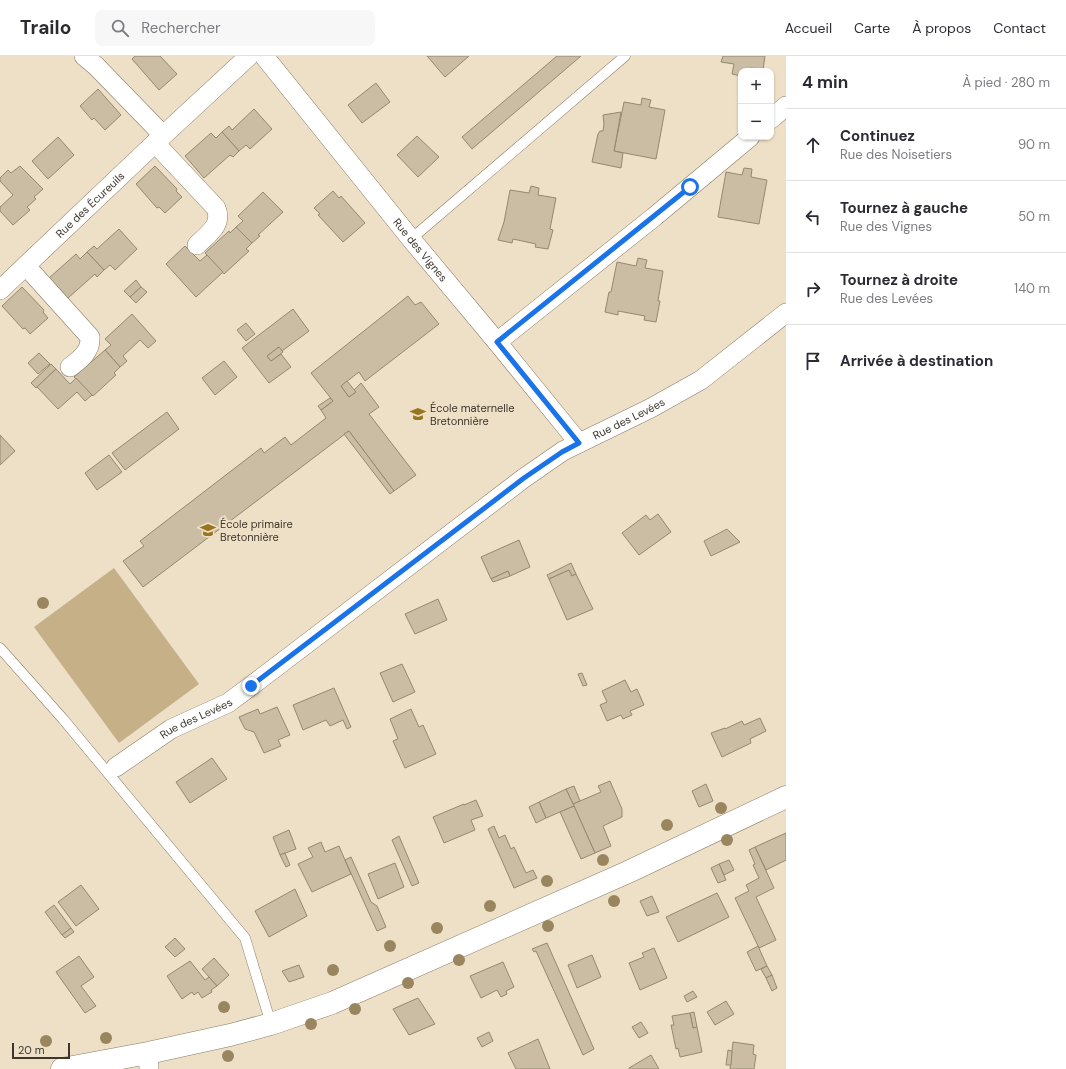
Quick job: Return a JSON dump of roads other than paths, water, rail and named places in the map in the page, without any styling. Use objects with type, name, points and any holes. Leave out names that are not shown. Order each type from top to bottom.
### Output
[{"type":"main road","points":[[62,1069],[148,1061],[230,1035],[271,1024],[332,1003],[628,872],[786,797]]},
{"type":"street","points":[[84,56],[96,66],[216,208],[218,222],[212,231],[197,245]]},
{"type":"street","name":"Rue des Écureuils","points":[[0,290],[249,56]]},
{"type":"street","name":"Rue des Vignes","points":[[264,56],[411,239],[579,443]]},
{"type":"street","points":[[774,116],[786,106]]},
{"type":"street","points":[[497,342],[654,217],[746,140]]},
{"type":"street","points":[[26,266],[90,336],[91,344],[86,354],[70,367]]},
{"type":"street","name":"Rue des Levées","points":[[116,767],[171,729],[228,703],[524,478],[562,452],[651,408],[700,380],[786,313]]},
{"type":"lane","points":[[411,239],[625,56]]},
{"type":"lane","points":[[0,648],[63,719],[245,938],[271,1024]]},
{"type":"place","name":"École maternelle Bretonnière","points":[[418,414]]},
{"type":"place","name":"École primaire Bretonnière","points":[[208,530]]}]
